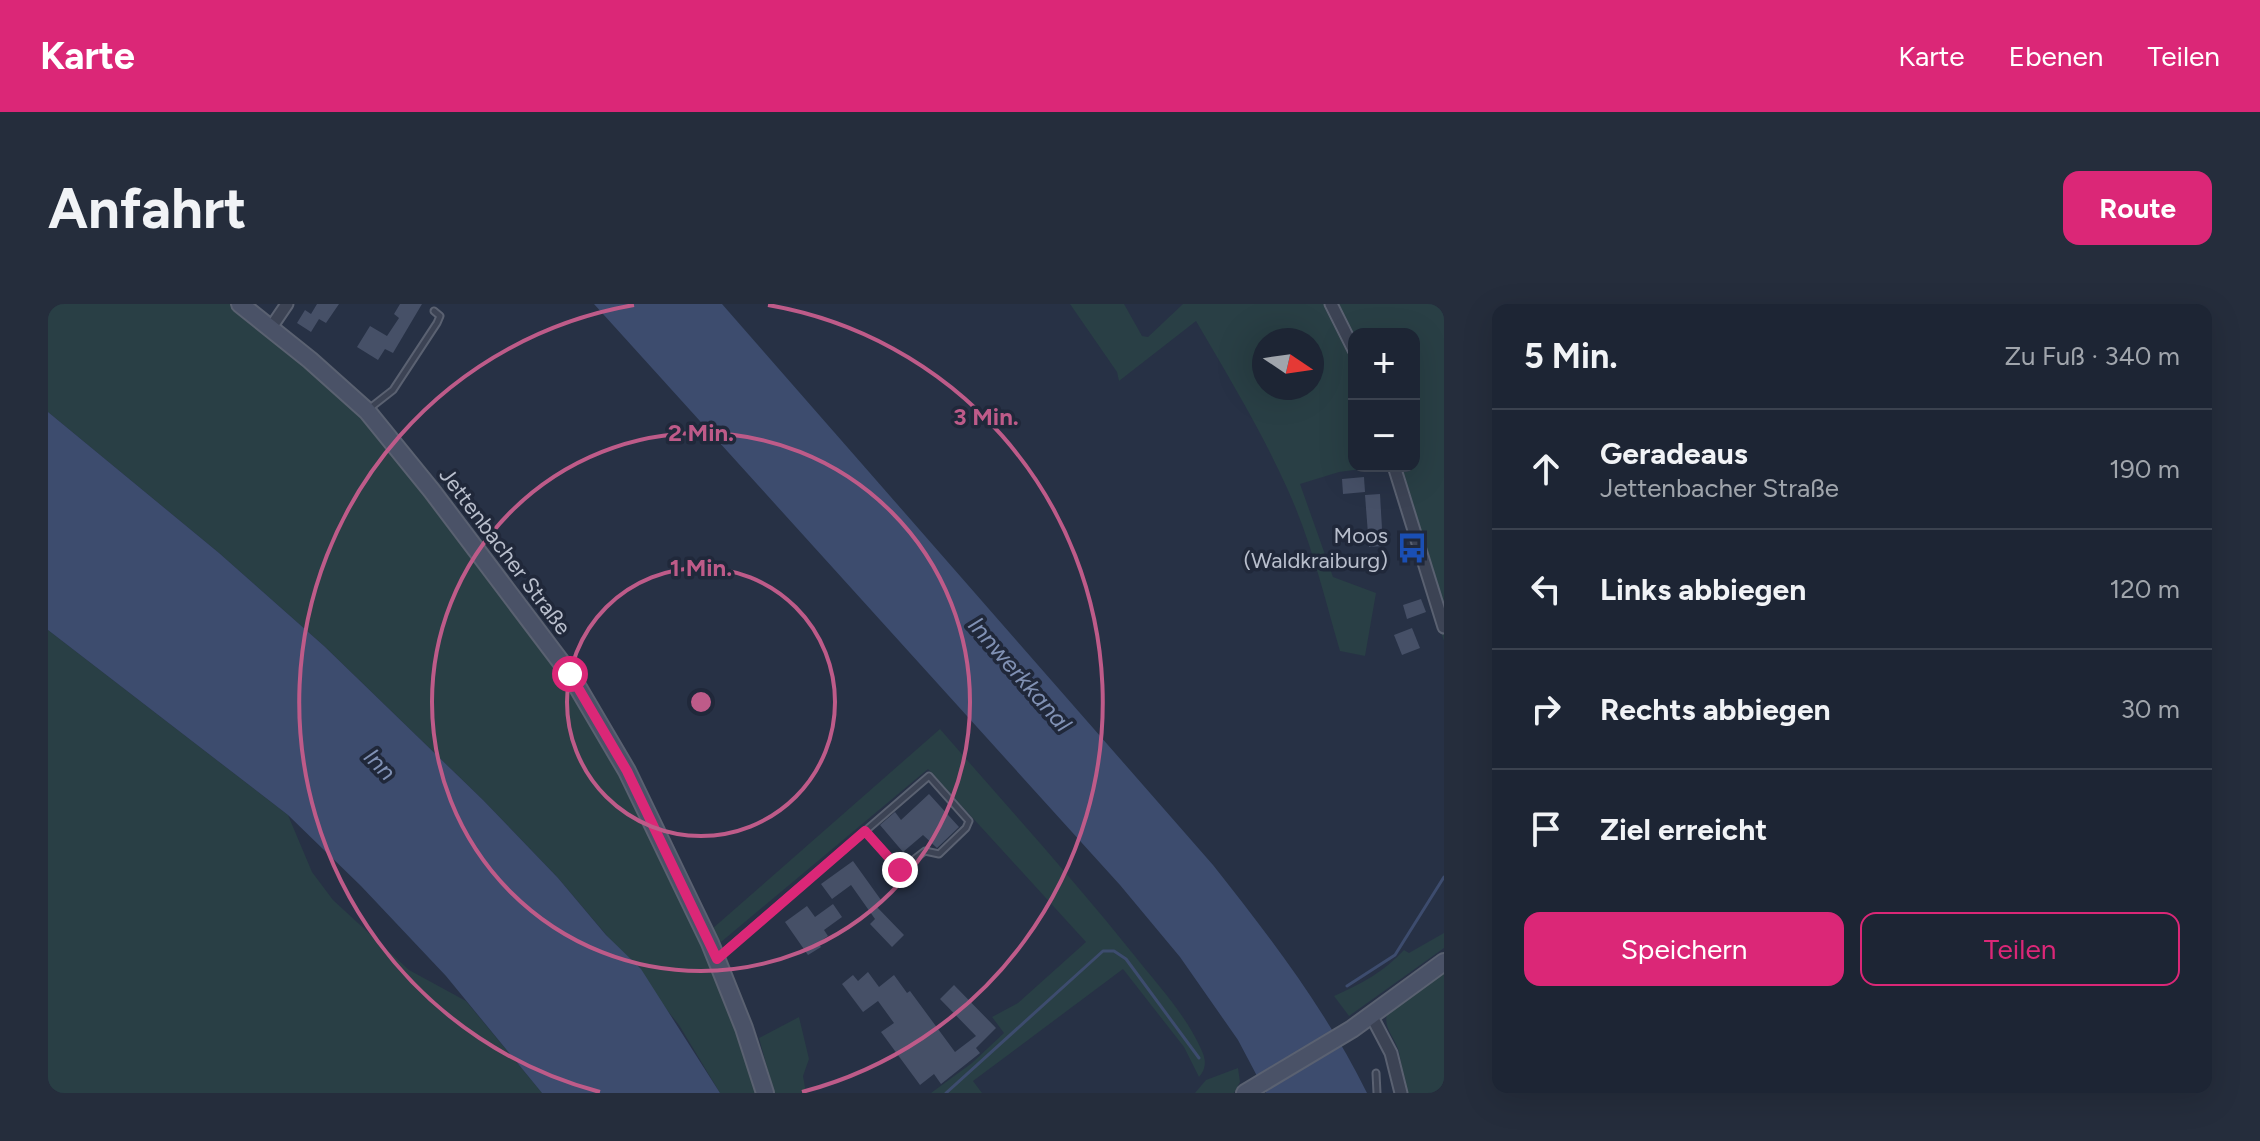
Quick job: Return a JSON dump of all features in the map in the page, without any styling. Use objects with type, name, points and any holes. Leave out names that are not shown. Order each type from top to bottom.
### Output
[{"type":"street","name":"Jettenbacher Straße","points":[[240,304],[367,411],[432,491],[570,674],[627,771],[717,959],[765,1093]]},
{"type":"street","points":[[270,329],[287,304]]},
{"type":"street","points":[[1331,304],[1348,338]]},
{"type":"street","points":[[1396,472],[1444,627]]},
{"type":"street","points":[[1246,1093],[1352,1029],[1444,962]]},
{"type":"street","points":[[1371,1015],[1391,1053],[1401,1093]]},
{"type":"lane","points":[[367,411],[393,390],[429,337],[440,316],[434,311]]},
{"type":"lane","points":[[717,959],[865,831],[929,776],[969,821],[966,828],[939,854],[925,851],[900,870],[865,831]]},
{"type":"lane","points":[[1376,1073],[1377,1093]]},
{"type":"green space","points":[[48,304],[230,304],[315,371],[371,423],[566,681],[613,757],[699,934],[728,1004],[758,1093],[720,1093],[679,1025],[614,944],[558,878],[483,800],[324,646],[219,553],[48,412]]},
{"type":"green space","points":[[1070,304],[1124,304],[1142,336],[1148,337],[1183,304],[1326,304],[1348,347],[1348,471],[1300,484],[1333,577],[1376,593],[1365,656],[1340,651],[1296,508],[1255,424],[1196,321],[1119,381],[1117,372]]},
{"type":"green space","points":[[1337,304],[1444,304],[1444,641],[1402,472],[1420,472],[1420,328],[1349,328]]},
{"type":"green space","points":[[48,630],[288,815],[312,872],[333,900],[409,970],[466,1001],[542,1093],[48,1093]]},
{"type":"green space","points":[[940,729],[1087,897],[1170,1000],[1203,1053],[1204,1067],[1199,1077],[1184,1047],[1123,969],[973,1081],[982,1093],[931,1093],[972,1063],[1004,1033],[992,1017],[1018,1003],[1086,942],[928,769],[721,942],[712,929]]},
{"type":"green space","points":[[1444,933],[1444,948],[1349,1016],[1334,996],[1372,977],[1404,950],[1409,953]]},
{"type":"green space","points":[[1444,969],[1444,1093],[1406,1093],[1399,1052],[1387,1025],[1387,1014],[1390,1008]]},
{"type":"green space","points":[[799,1017],[809,1059],[803,1076],[806,1093],[774,1093],[759,1038]]},
{"type":"green space","points":[[1238,1068],[1240,1082],[1234,1093],[1195,1093],[1206,1080]]},
{"type":"water","name":"Innwerkkanal","points":[[594,304],[722,304],[1213,865],[1315,1003],[1367,1093],[1266,1093],[1238,1040],[1180,957],[1120,885]]},
{"type":"water","name":"Inn","points":[[48,412],[219,553],[324,646],[483,800],[641,969],[720,1093],[542,1093],[446,976],[288,815],[48,630]]},
{"type":"building","points":[[317,304],[339,304],[326,323],[319,319],[311,332],[297,323],[305,310],[311,314]]},
{"type":"building","points":[[400,304],[422,304],[393,353],[385,349],[378,360],[357,347],[370,326],[387,336],[399,318],[394,314]]},
{"type":"building","points":[[1364,477],[1365,492],[1343,494],[1342,479]]},
{"type":"building","points":[[1380,494],[1383,546],[1369,547],[1365,495]]},
{"type":"building","points":[[1421,599],[1426,612],[1407,619],[1403,605]]},
{"type":"building","points":[[1412,628],[1420,648],[1402,655],[1394,635]]},
{"type":"building","points":[[929,794],[959,827],[937,848],[923,835],[903,852],[880,825],[895,812],[901,820]]},
{"type":"building","points":[[853,861],[881,900],[875,905],[904,935],[892,947],[870,924],[875,919],[851,885],[832,899],[821,884]]},
{"type":"building","points":[[833,904],[842,917],[824,930],[828,936],[818,943],[821,947],[808,955],[785,922],[807,906],[815,917]]},
{"type":"building","points":[[868,972],[879,987],[894,975],[907,993],[910,991],[955,1052],[976,1036],[940,999],[954,985],[996,1028],[976,1048],[980,1053],[941,1084],[934,1074],[920,1085],[881,1032],[894,1023],[878,1001],[863,1012],[842,984],[853,975],[858,981]]},
{"type":"waterway","points":[[1347,986],[1395,955],[1444,877]]},
{"type":"waterway","points":[[946,1093],[1103,951],[1114,951],[1126,959],[1199,1058]]},
{"type":"place","name":"Moos (Waldkraiburg)","points":[[1412,548]]},
{"type":"route","points":[[570,674],[627,771],[717,959],[865,831],[900,870]]}]
